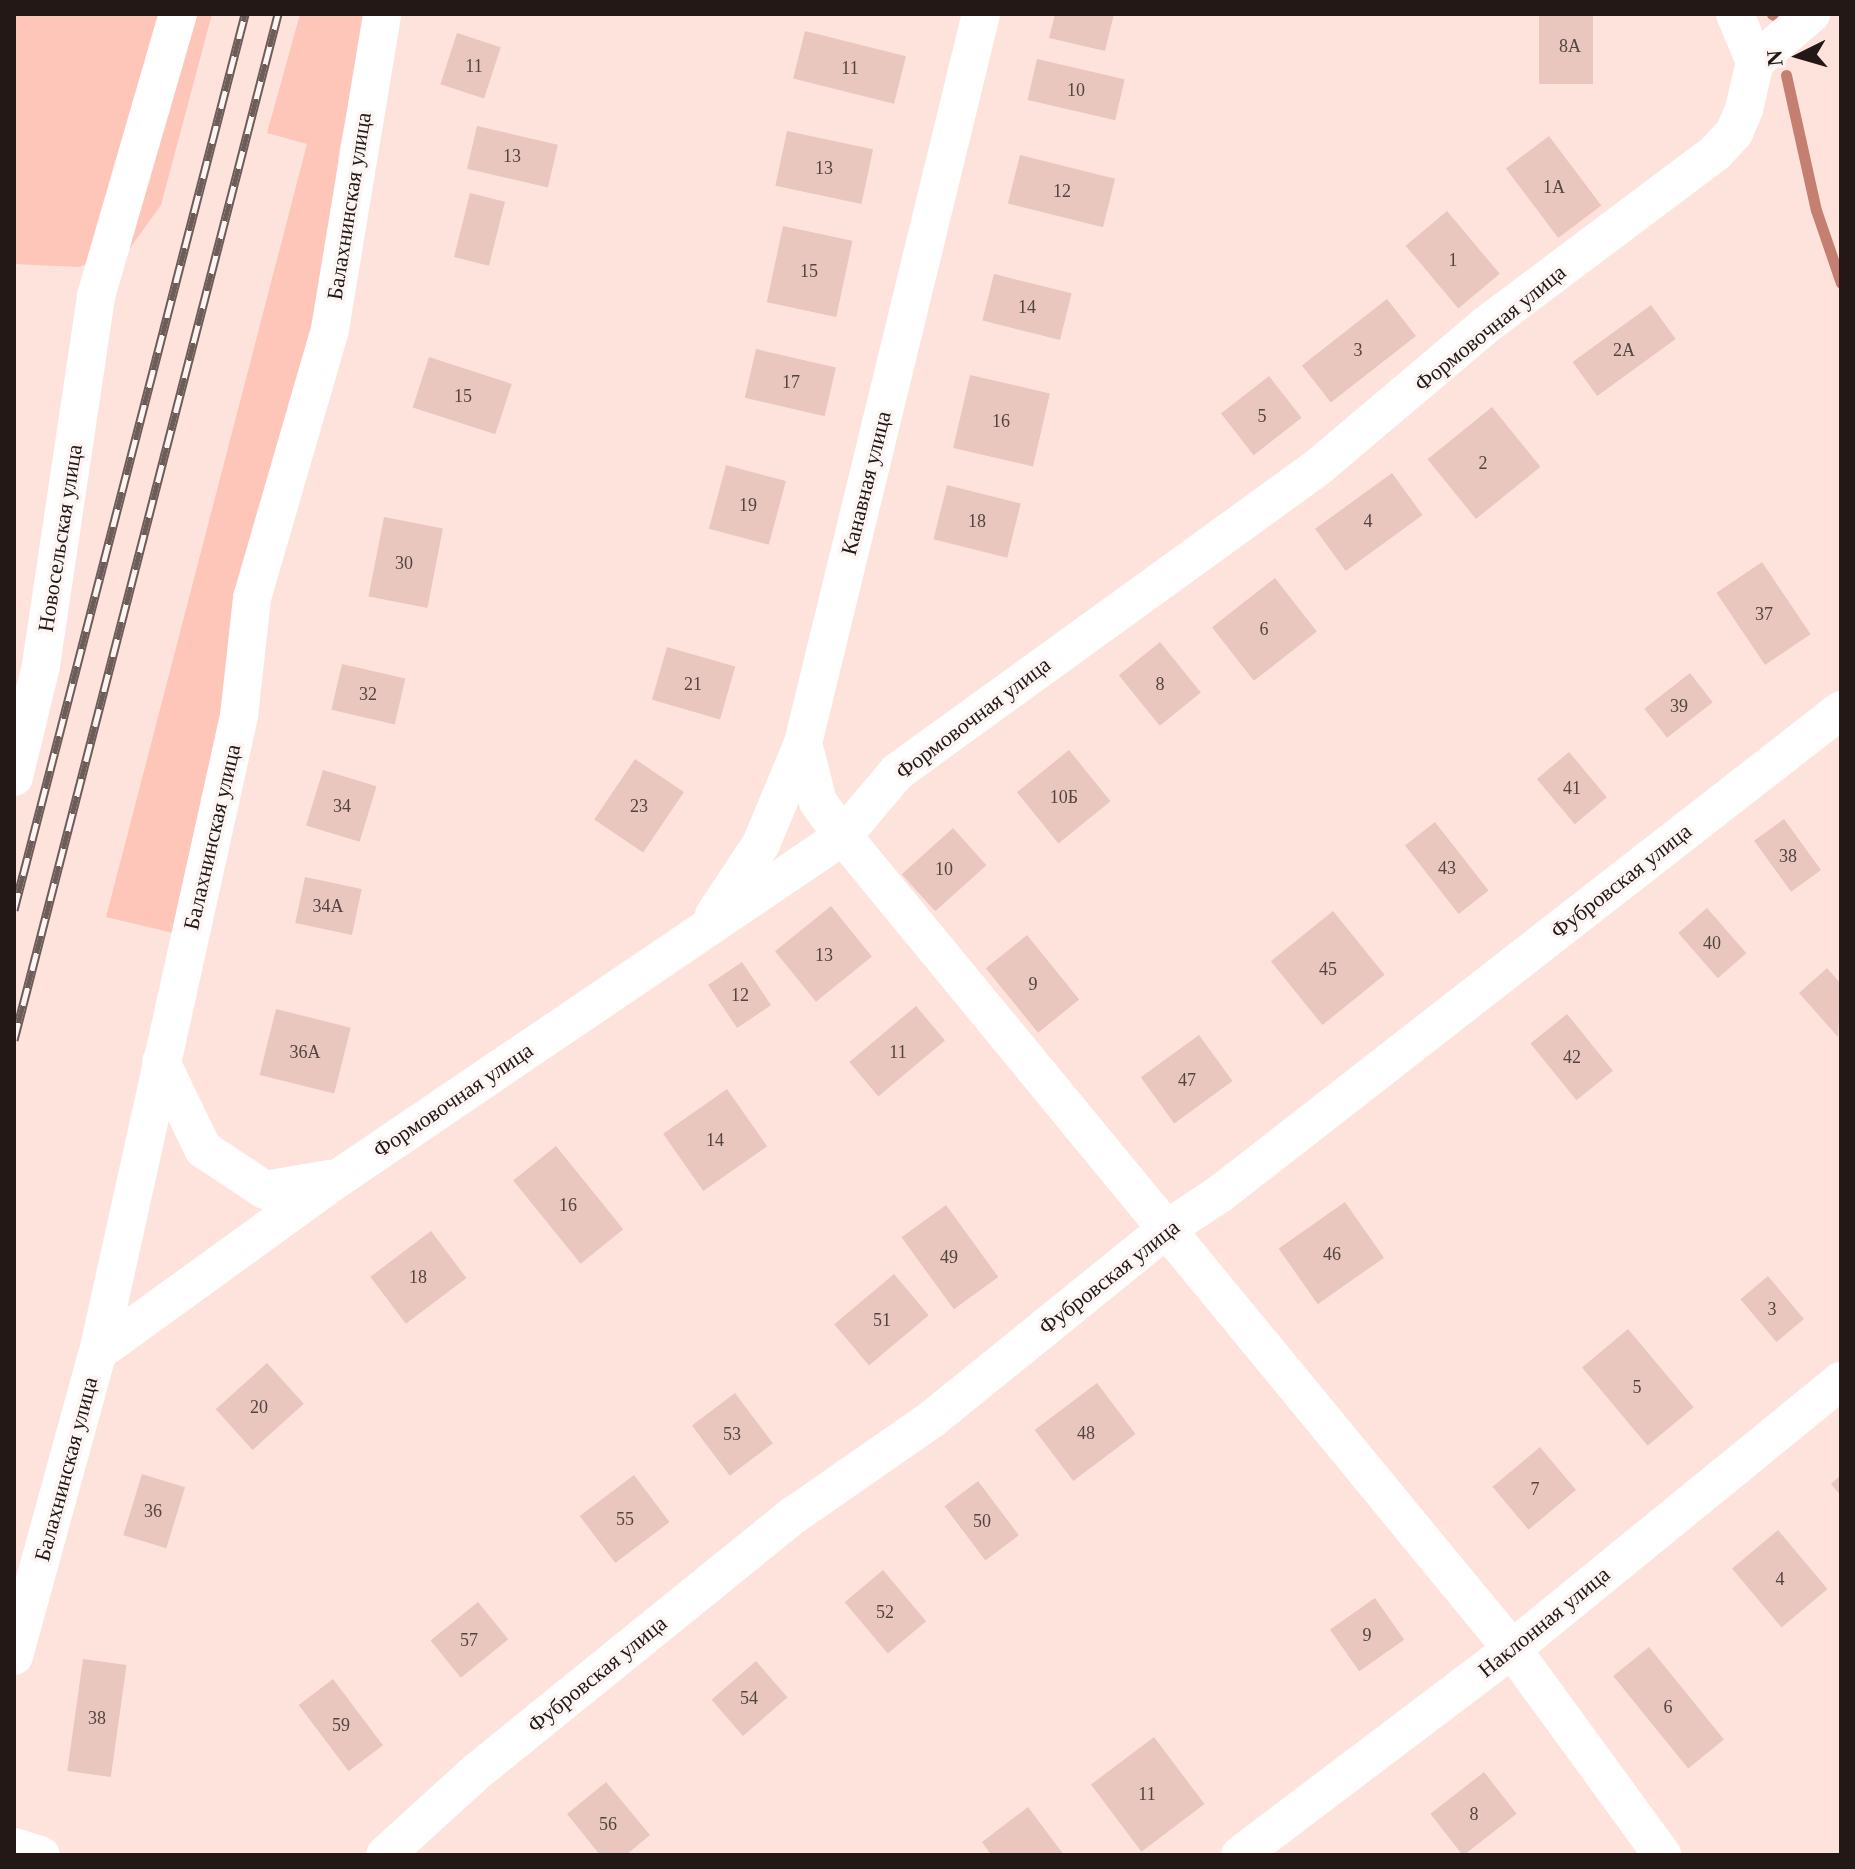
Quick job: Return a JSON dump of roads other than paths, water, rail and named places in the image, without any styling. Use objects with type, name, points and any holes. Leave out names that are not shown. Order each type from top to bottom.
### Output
[{"type":"street","name":"Новосельская улица","points":[[14,777],[41,665],[96,296],[178,14]]},
{"type":"street","name":"Балахнинская улица","points":[[14,1656],[98,1352],[239,716],[252,598],[330,329],[382,14]]},
{"type":"street","name":"Канавная улица","points":[[702,932],[761,844],[803,743],[981,14]]},
{"type":"street","points":[[1735,14],[1755,62],[1811,14]]},
{"type":"street","name":"Формовочная улица","points":[[98,1352],[340,1177],[843,836],[897,772],[1317,468],[1486,325],[1716,152],[1734,133],[1744,109],[1755,62]]},
{"type":"street","name":"Фубровская улица","points":[[385,1855],[475,1773],[794,1515],[932,1419],[1168,1228],[1221,1193],[1841,710]]},
{"type":"street","points":[[803,743],[818,802],[843,836],[1512,1649],[1662,1855]]},
{"type":"street","points":[[161,1062],[203,1149],[265,1190],[340,1177]]},
{"type":"street","name":"Наклонная улица","points":[[1240,1855],[1512,1649],[1841,1381]]},
{"type":"street","points":[[14,1847],[41,1855]]},
{"type":"waterway","points":[[1786,75],[1816,210],[1841,283]]},
{"type":"railway","points":[[14,910],[245,14]]},
{"type":"railway","points":[[14,1040],[278,14]]}]
